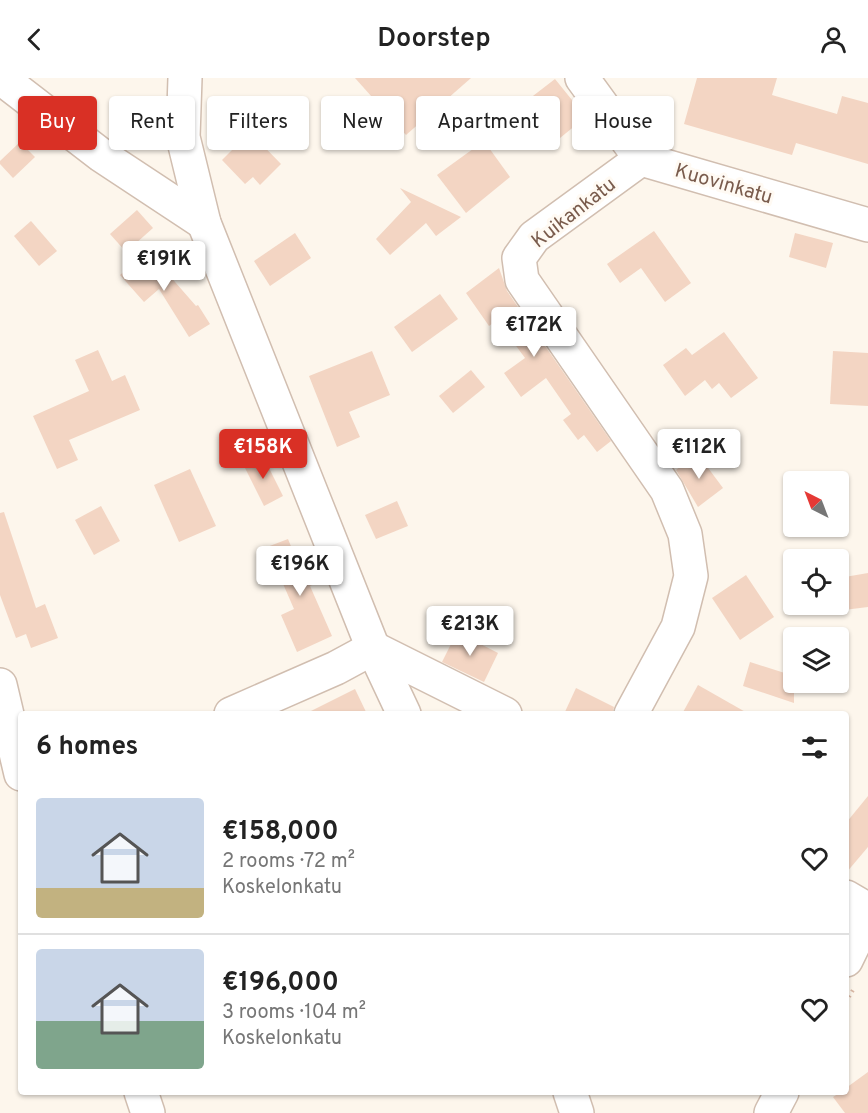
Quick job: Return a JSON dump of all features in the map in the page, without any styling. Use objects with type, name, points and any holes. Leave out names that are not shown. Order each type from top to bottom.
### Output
[{"type":"street","points":[[1,78],[101,155],[204,223]]},
{"type":"street","points":[[185,78],[183,137],[204,223],[373,648],[403,711]]},
{"type":"street","points":[[582,78],[641,159]]},
{"type":"street","name":"Kuovinkatu","points":[[641,159],[868,225]]},
{"type":"street","name":"Kuikankatu","points":[[633,711],[678,627],[691,576],[685,534],[667,490],[522,280],[519,258],[534,237],[641,159]]},
{"type":"street","points":[[238,711],[336,668],[373,648]]},
{"type":"street","points":[[373,648],[499,711]]},
{"type":"street","points":[[0,685],[18,761]]},
{"type":"street","points":[[849,899],[868,910]]},
{"type":"street","points":[[849,954],[868,915]]},
{"type":"street","points":[[142,1095],[148,1113]]},
{"type":"street","points":[[571,1095],[577,1113]]},
{"type":"street","points":[[771,1113],[780,1095]]},
{"type":"building","points":[[355,78],[471,78],[450,96],[416,96],[416,126],[406,135],[404,133],[404,96],[371,96]]},
{"type":"building","points":[[697,78],[777,78],[772,95],[837,114],[842,96],[868,103],[868,164],[796,143],[792,155],[684,124]]},
{"type":"building","points":[[555,79],[572,100],[572,128],[560,138],[560,96],[533,96]]},
{"type":"building","points":[[18,144],[18,150],[28,150],[35,157],[13,178],[0,164],[0,161]]},
{"type":"building","points":[[232,150],[267,150],[281,164],[260,185],[253,177],[245,184],[222,160]]},
{"type":"building","points":[[472,150],[490,150],[510,177],[466,213],[437,175]]},
{"type":"building","points":[[400,188],[461,217],[436,236],[426,223],[390,255],[376,239],[411,202]]},
{"type":"building","points":[[137,210],[153,228],[126,252],[110,234]]},
{"type":"building","points":[[31,221],[57,251],[39,266],[14,236]]},
{"type":"building","points":[[654,231],[691,283],[665,302],[641,268],[620,283],[607,264]]},
{"type":"building","points":[[295,233],[311,258],[270,286],[254,261]]},
{"type":"building","points":[[795,233],[833,243],[826,268],[789,257]]},
{"type":"building","points":[[148,251],[196,306],[198,305],[210,324],[189,337],[159,289],[144,302],[120,275]]},
{"type":"building","points":[[499,268],[507,291],[611,441],[597,452],[584,435],[578,440],[563,420],[571,414],[546,378],[521,397],[504,373],[525,358],[497,320],[489,326],[466,293]]},
{"type":"building","points":[[440,294],[458,319],[412,352],[394,327]]},
{"type":"building","points":[[724,332],[758,378],[731,398],[719,383],[712,389],[705,380],[685,396],[663,365],[686,348],[692,355]]},
{"type":"building","points":[[98,350],[112,381],[125,375],[140,410],[69,440],[78,460],[57,469],[33,416],[89,391],[75,360]]},
{"type":"building","points":[[372,351],[390,395],[349,412],[360,437],[337,447],[309,376]]},
{"type":"building","points":[[833,351],[868,353],[868,406],[830,404]]},
{"type":"building","points":[[471,370],[485,387],[453,413],[439,396]]},
{"type":"building","points":[[697,453],[723,488],[698,507],[676,470]]},
{"type":"building","points":[[262,454],[283,496],[264,506],[243,464]]},
{"type":"building","points":[[190,469],[216,526],[179,542],[154,485]]},
{"type":"building","points":[[397,501],[408,526],[376,539],[365,515]]},
{"type":"building","points":[[101,506],[120,541],[94,555],[75,520]]},
{"type":"building","points":[[4,512],[36,608],[45,604],[58,638],[31,648],[26,634],[16,638],[0,595],[0,513]]},
{"type":"building","points":[[288,539],[299,566],[316,559],[325,579],[310,586],[332,636],[297,652],[281,615],[294,609],[267,547]]},
{"type":"building","points":[[868,573],[868,607],[849,609],[849,576]]},
{"type":"building","points":[[746,575],[774,617],[740,640],[712,598]]},
{"type":"building","points":[[457,632],[498,653],[484,682],[442,662]]},
{"type":"building","points":[[750,662],[783,672],[783,693],[794,693],[794,703],[743,686]]},
{"type":"building","points":[[698,685],[744,711],[684,711]]},
{"type":"building","points":[[576,688],[614,707],[613,711],[565,711]]},
{"type":"building","points":[[355,689],[366,711],[311,711]]},
{"type":"building","points":[[868,796],[868,847],[849,869],[849,819]]},
{"type":"building","points":[[868,1072],[868,1113],[845,1113],[833,1097],[849,1095],[849,1086]]}]
